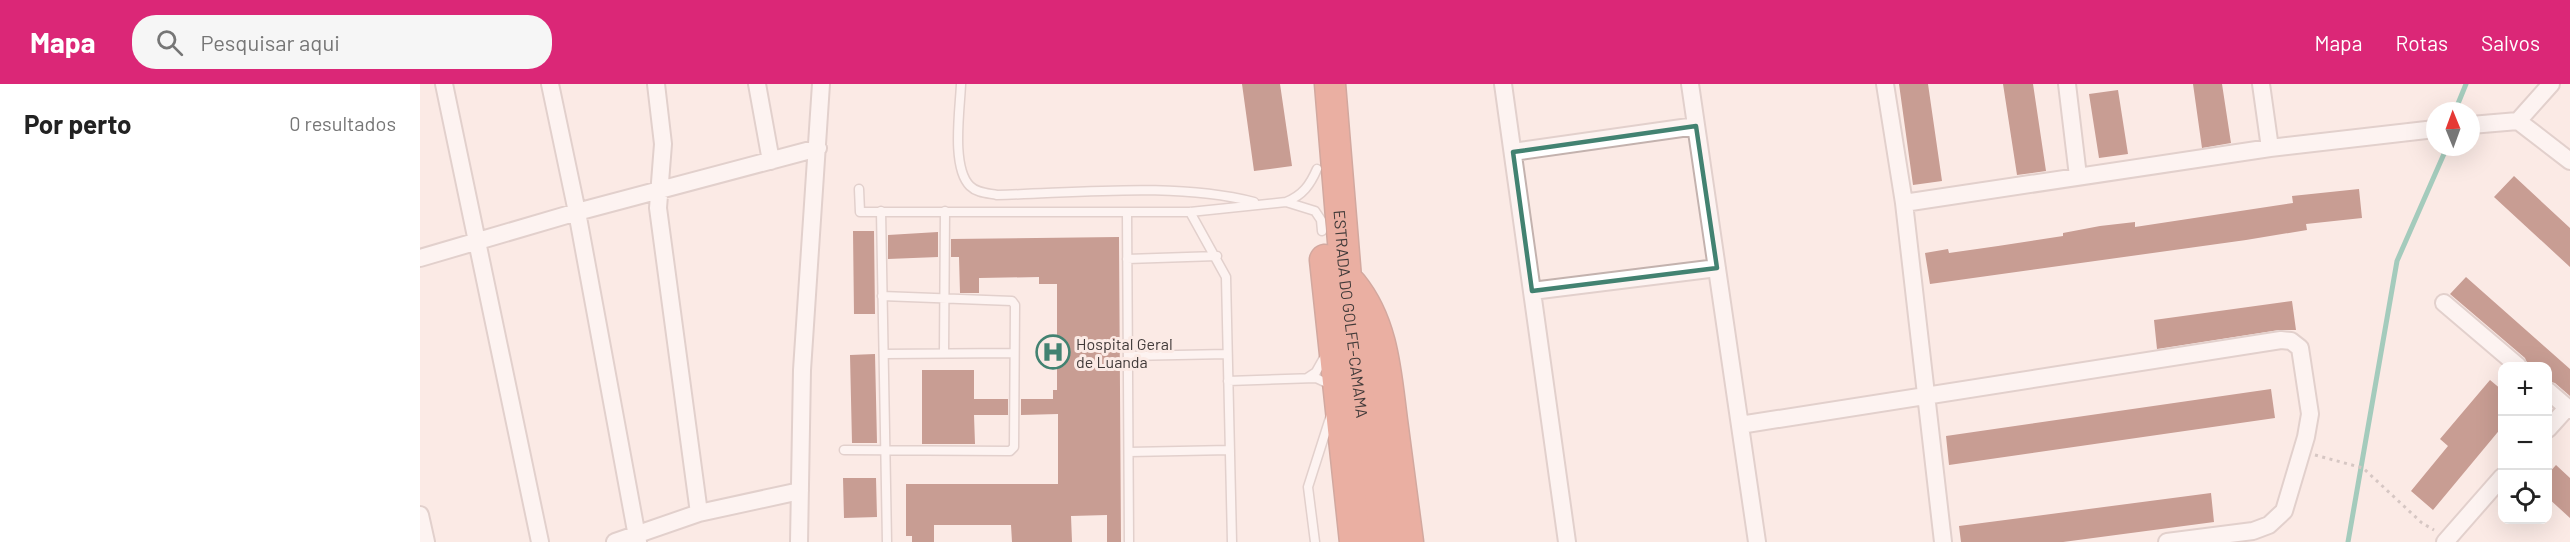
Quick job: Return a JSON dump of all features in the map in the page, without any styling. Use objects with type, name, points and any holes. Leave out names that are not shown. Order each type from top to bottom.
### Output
[{"type":"highway","name":"ESTRADA DO GOLFE-CAMAMA","points":[[1309,84],[1331,338],[1355,542]]},
{"type":"highway","name":"ESTRADA DO GOLFE-CAMAMA","points":[[1330,84],[1346,278],[1379,542]]},
{"type":"highway","points":[[1346,278],[1363,299],[1376,326],[1383,358],[1408,542]]},
{"type":"street","points":[[444,84],[475,242],[540,542]]},
{"type":"street","points":[[550,84],[577,212],[637,538]]},
{"type":"street","points":[[656,84],[663,144],[658,208],[699,513]]},
{"type":"street","points":[[757,84],[771,161]]},
{"type":"street","points":[[799,542],[803,346],[821,84]]},
{"type":"street","points":[[1503,84],[1566,542]]},
{"type":"street","points":[[1690,84],[1757,542]]},
{"type":"street","points":[[1885,84],[1904,203],[1943,542]]},
{"type":"street","points":[[2067,84],[2078,176]]},
{"type":"street","points":[[2261,84],[2270,148]]},
{"type":"street","points":[[2518,121],[2551,84]]},
{"type":"street","points":[[2480,124],[2518,121],[2570,161]]},
{"type":"street","points":[[1513,152],[1696,126]]},
{"type":"street","points":[[1904,203],[2270,148],[2426,130]]},
{"type":"street","points":[[420,258],[577,212],[818,148]]},
{"type":"street","points":[[1532,291],[1717,268]]},
{"type":"street","points":[[2444,303],[2513,362]]},
{"type":"street","points":[[1740,425],[2281,340],[2291,341],[2300,348],[2310,414],[2302,451],[2284,511],[2268,525],[2253,531],[2167,542]]},
{"type":"street","points":[[2552,395],[2568,409],[2552,424]]},
{"type":"street","points":[[2449,536],[2498,481]]},
{"type":"street","points":[[615,542],[637,538],[699,513],[800,491]]},
{"type":"street","points":[[420,515],[426,542]]},
{"type":"lane","points":[[961,84],[959,165],[963,177],[971,187],[981,192],[997,195],[1189,191],[1224,195],[1258,203]]},
{"type":"lane","points":[[1286,202],[1298,197],[1310,184],[1317,169]]},
{"type":"lane","points":[[859,189],[859,211],[880,212],[1190,212],[1258,203],[1286,202],[1315,211],[1321,220],[1322,231]]},
{"type":"lane","points":[[880,212],[887,542]]},
{"type":"lane","points":[[944,353],[945,212]]},
{"type":"lane","points":[[1127,212],[1129,542]]},
{"type":"lane","points":[[1190,212],[1217,256],[1226,277],[1232,542]]},
{"type":"lane","points":[[1127,259],[1217,256]]},
{"type":"lane","points":[[844,450],[1010,451],[1014,447],[1015,305],[1012,301],[882,296]]},
{"type":"lane","points":[[1307,378],[1323,363],[1331,338]]},
{"type":"lane","points":[[884,354],[1014,353]]},
{"type":"lane","points":[[1128,356],[1227,354]]},
{"type":"lane","points":[[1228,381],[1307,378],[1324,381],[1332,385],[1338,393],[1308,487],[1315,542]]},
{"type":"lane","points":[[1129,452],[1230,450]]},
{"type":"path","points":[[2302,451],[2363,468],[2422,523],[2436,532],[2445,525],[2449,536]]},
{"type":"highlighted area","points":[[1696,126],[1717,268],[1532,291],[1513,152]]},
{"type":"building","points":[[1242,84],[1280,84],[1292,166],[1254,171]]},
{"type":"building","points":[[1899,84],[1928,84],[1942,181],[1913,185]]},
{"type":"building","points":[[2003,84],[2033,84],[2046,171],[2017,175]]},
{"type":"building","points":[[2193,84],[2222,84],[2231,143],[2202,148]]},
{"type":"building","points":[[2118,90],[2128,154],[2099,158],[2089,94]]},
{"type":"building","points":[[2514,176],[2570,228],[2570,267],[2494,197]]},
{"type":"building","points":[[2359,189],[2362,218],[2306,224],[2307,230],[2246,240],[1930,284],[1925,253],[1948,249],[1949,253],[2063,236],[2063,233],[2100,226],[2135,222],[2135,227],[2293,203],[2292,196]]},
{"type":"building","points":[[853,231],[874,231],[875,314],[854,314]]},
{"type":"building","points":[[938,232],[938,257],[888,259],[888,235]]},
{"type":"building","points":[[1119,237],[1121,542],[1107,542],[1107,515],[1071,516],[1072,542],[1012,542],[1011,525],[934,525],[934,542],[912,542],[912,536],[906,536],[906,484],[1058,484],[1058,414],[1021,415],[1021,399],[1053,399],[1053,390],[1057,390],[1057,284],[1039,284],[1039,277],[979,278],[979,293],[960,293],[959,257],[951,257],[951,239]]},
{"type":"building","points":[[2466,277],[2570,369],[2570,396],[2552,382],[2552,362],[2526,362],[2525,358],[2450,294]]},
{"type":"building","points":[[2292,301],[2296,330],[2279,330],[2157,349],[2154,320]]},
{"type":"building","points":[[875,354],[877,443],[852,443],[850,355]]},
{"type":"building","points":[[922,370],[974,370],[974,399],[1008,399],[1008,415],[974,415],[975,444],[922,444]]},
{"type":"building","points":[[2490,380],[2498,387],[2498,432],[2433,510],[2411,491],[2448,446],[2440,439]]},
{"type":"building","points":[[2271,389],[2275,418],[1949,465],[1946,436]]},
{"type":"building","points":[[2556,465],[2570,478],[2570,518],[2552,502],[2552,469]]},
{"type":"building","points":[[843,478],[876,478],[877,517],[844,518]]},
{"type":"building","points":[[2211,493],[2214,522],[2063,542],[1961,542],[1959,526]]},
{"type":"waterway","points":[[2459,102],[2466,84]]},
{"type":"waterway","points":[[2348,542],[2397,261],[2443,156]]},
{"type":"place","name":"Hospital Geral de Luanda","points":[[1053,352]]}]
